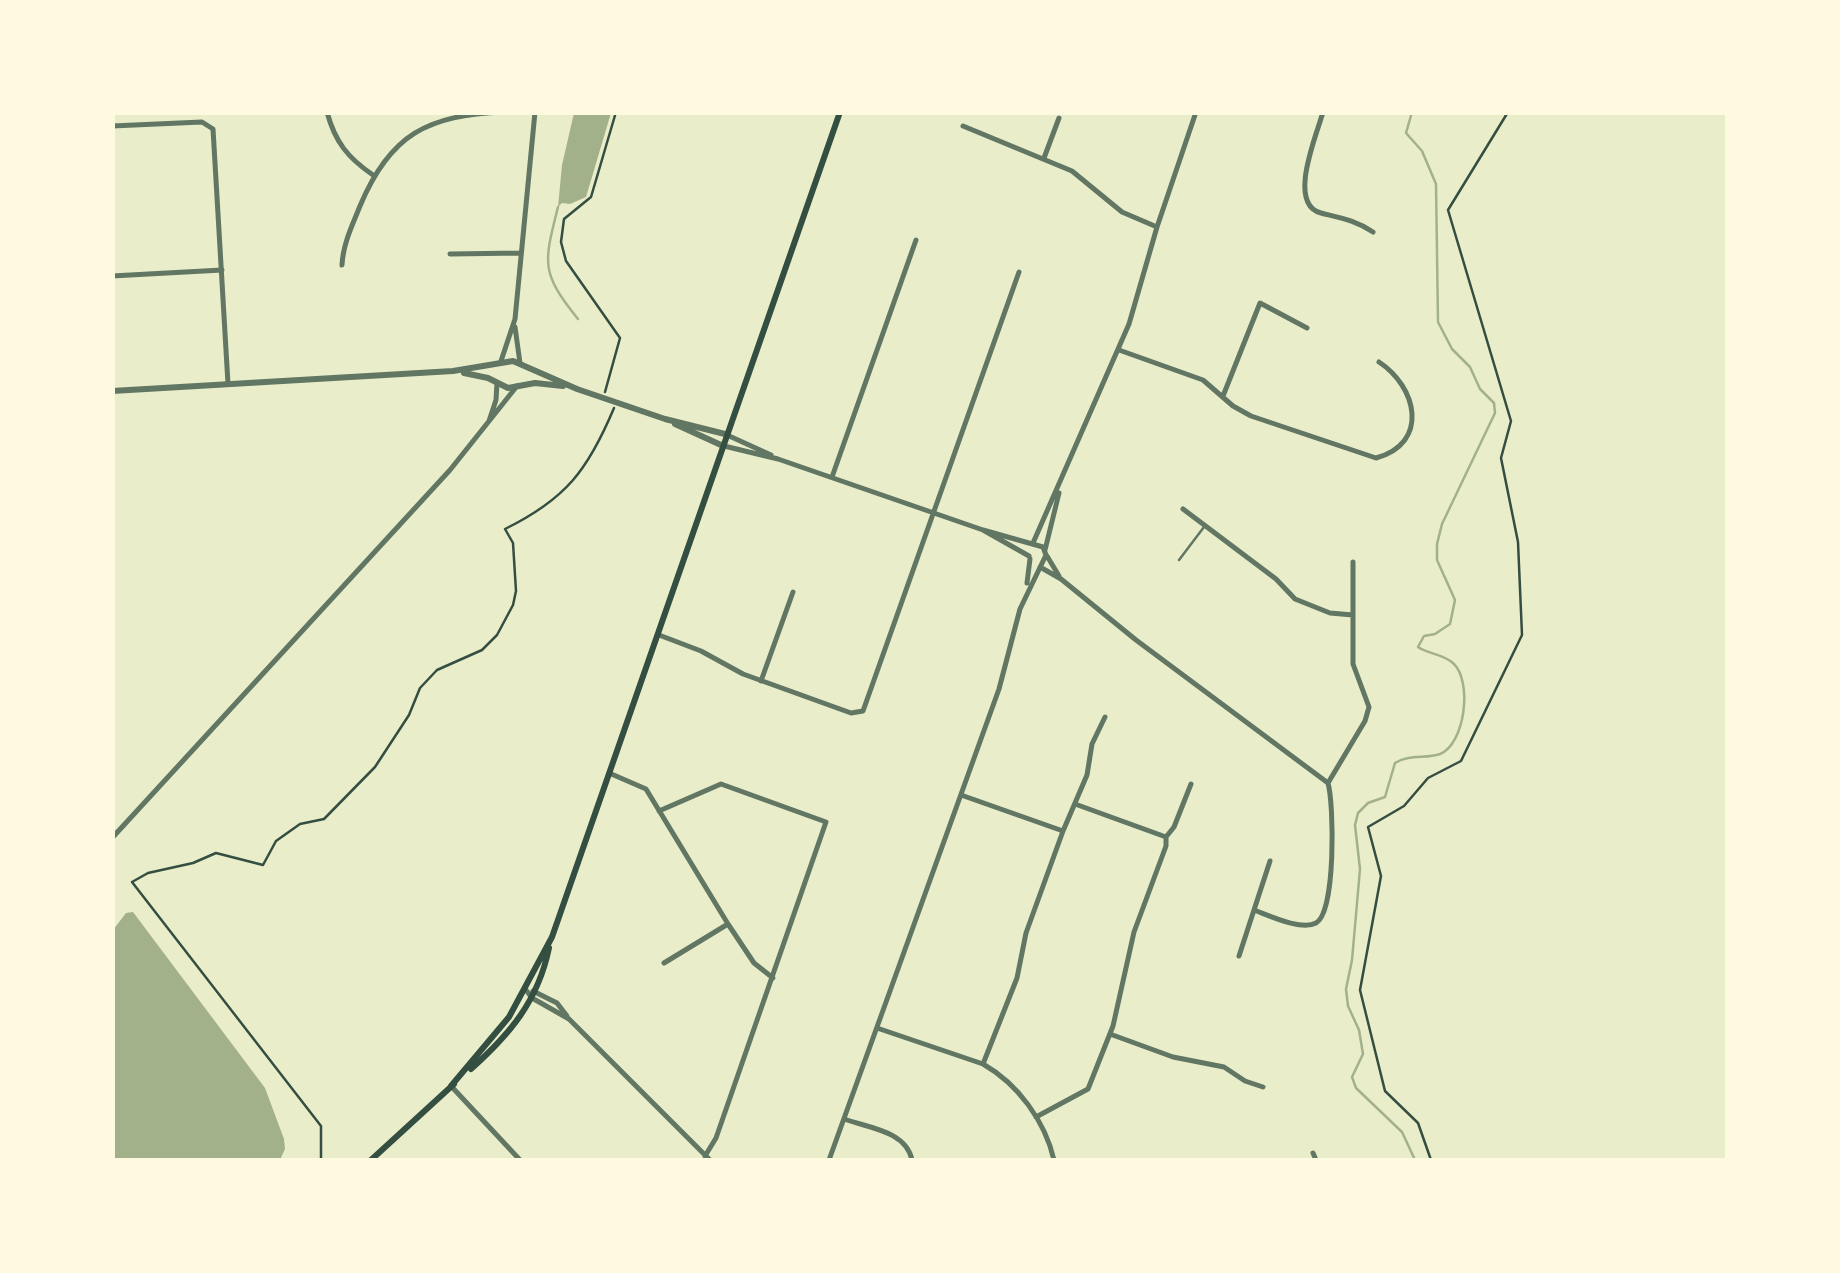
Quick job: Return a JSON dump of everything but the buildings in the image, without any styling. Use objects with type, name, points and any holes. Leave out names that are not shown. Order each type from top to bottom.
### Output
[{"type":"main road","points":[[371,1160],[510,1032],[534,994],[725,434],[840,112]]},
{"type":"main road","points":[[450,1086],[501,1028],[526,990],[552,938]]},
{"type":"street","points":[[328,112],[344,152],[373,175]]},
{"type":"street","points":[[342,265],[345,243],[373,175],[406,138],[440,116],[504,112]]},
{"type":"street","points":[[488,423],[496,400],[495,370],[514,319],[535,112]]},
{"type":"street","points":[[1026,591],[1033,543],[1119,350],[1196,112]]},
{"type":"street","points":[[1323,112],[1304,199],[1319,213],[1354,220],[1373,232]]},
{"type":"street","points":[[1044,158],[1060,118]]},
{"type":"street","points":[[112,126],[202,122],[212,126],[228,384]]},
{"type":"street","points":[[963,126],[1072,171],[1122,212],[1157,226]]},
{"type":"street","points":[[832,477],[916,240]]},
{"type":"street","points":[[450,254],[521,253]]},
{"type":"street","points":[[112,276],[222,270]]},
{"type":"street","points":[[658,634],[762,680],[851,713],[863,711],[1019,272]]},
{"type":"street","points":[[1223,396],[1260,302],[1306,328]]},
{"type":"street","points":[[112,838],[450,470],[518,386],[523,372],[514,319]]},
{"type":"street","points":[[1119,350],[1203,380],[1250,416],[1376,458],[1399,449],[1409,433],[1412,410],[1409,394],[1390,370],[1378,362]]},
{"type":"street","points":[[112,390],[453,371],[500,362],[520,364],[665,419],[725,434],[778,459]]},
{"type":"street","points":[[453,371],[508,388],[548,383],[578,389]]},
{"type":"street","points":[[665,419],[722,445],[778,459],[1033,543],[1045,551],[1061,579]]},
{"type":"street","points":[[829,1160],[1003,678],[1014,625],[1040,567],[1061,485]]},
{"type":"street","points":[[1183,508],[1276,579],[1295,599],[1330,614],[1353,615]]},
{"type":"street","points":[[984,530],[1061,579],[1328,783],[1330,875],[1323,915],[1310,926],[1254,910]]},
{"type":"street","points":[[1328,783],[1366,721],[1369,707],[1354,664],[1353,562]]},
{"type":"street","points":[[762,680],[793,592]]},
{"type":"street","points":[[984,1064],[1017,978],[1022,944],[1087,775],[1092,744],[1104,718]]},
{"type":"street","points":[[609,774],[643,787],[728,924],[754,962],[773,978]]},
{"type":"street","points":[[526,990],[557,1002],[569,1019],[708,1158],[826,830],[826,820],[721,784],[659,811]]},
{"type":"street","points":[[1036,1117],[1088,1089],[1110,1034],[1134,932],[1166,837],[1174,828],[1191,784]]},
{"type":"street","points":[[962,796],[1063,831]]},
{"type":"street","points":[[1075,804],[1166,837]]},
{"type":"street","points":[[1240,956],[1270,861]]},
{"type":"street","points":[[664,963],[728,924]]},
{"type":"street","points":[[877,1028],[984,1064],[1013,1084],[1036,1117],[1054,1160]]},
{"type":"street","points":[[1110,1034],[1172,1056],[1224,1066],[1245,1081],[1263,1087]]},
{"type":"street","points":[[450,1086],[520,1160]]},
{"type":"street","points":[[844,1119],[901,1139],[912,1160]]},
{"type":"lane","points":[[1179,560],[1205,526]]},
{"type":"path","points":[[604,398],[620,338],[566,261],[561,234],[567,215],[591,197],[616,112]]},
{"type":"path","points":[[1431,1160],[1418,1122],[1385,1090],[1360,990],[1381,876],[1368,828],[1404,806],[1428,778],[1461,761],[1522,636],[1518,542],[1501,458],[1511,421],[1448,210],[1508,112]]},
{"type":"path","points":[[321,1160],[320,1126],[132,882],[216,853],[264,865],[276,842],[300,824],[324,819],[375,767],[409,715],[420,688],[437,670],[482,650],[497,635],[516,591],[514,543],[505,529],[533,515],[571,486],[598,446],[616,402]]},
{"type":"shaded area","points":[[574,113],[611,113],[586,197],[558,207],[562,165]]},
{"type":"shaded area","points":[[133,912],[265,1088],[284,1139],[280,1160],[113,1160],[113,930],[126,913]]},
{"type":"waterway","points":[[1412,112],[1406,133],[1422,151],[1436,184],[1438,322],[1452,349],[1470,367],[1480,389],[1494,403],[1495,413],[1442,524],[1437,544],[1437,560],[1455,600],[1450,624],[1424,636],[1418,647],[1449,660],[1459,672],[1464,697],[1460,726],[1449,748],[1440,754],[1395,763],[1385,797],[1368,803],[1358,813],[1355,825],[1360,869],[1346,989],[1363,1054],[1352,1077],[1356,1088],[1402,1132],[1415,1160]]},
{"type":"waterway","points":[[558,207],[548,266],[557,290],[578,319]]}]
